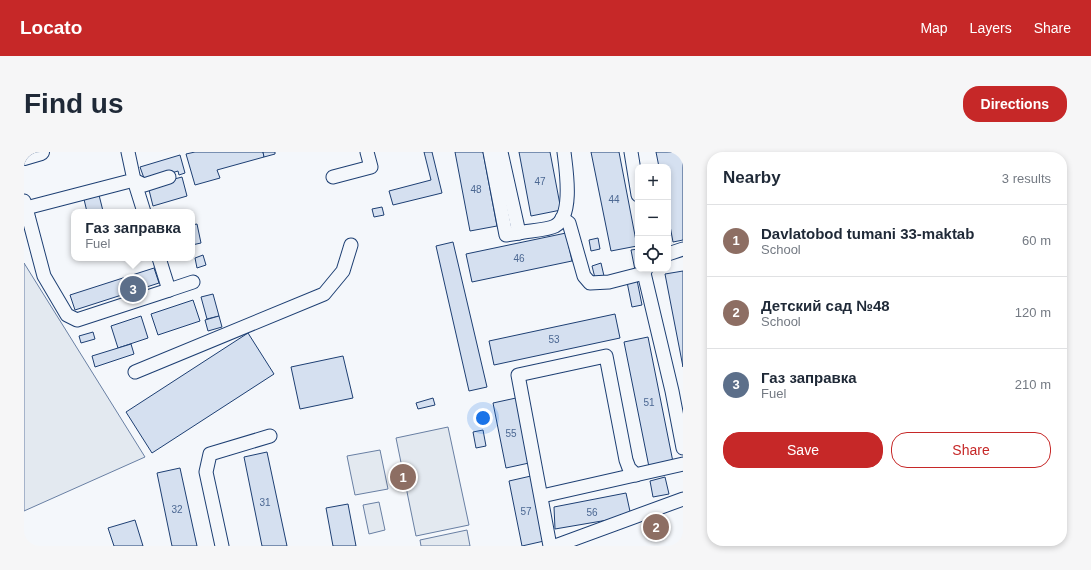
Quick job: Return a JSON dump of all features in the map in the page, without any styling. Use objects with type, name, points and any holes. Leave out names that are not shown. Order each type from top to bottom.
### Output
[{"type":"main road","points":[[24,157],[41,152]]},
{"type":"street","points":[[128,152],[134,180],[143,209]]},
{"type":"street","points":[[333,177],[371,167],[367,152]]},
{"type":"street","points":[[490,152],[506,235],[555,226],[562,218],[569,184],[564,152]]},
{"type":"street","points":[[501,152],[519,232]]},
{"type":"street","points":[[631,152],[635,177]]},
{"type":"street","points":[[169,178],[144,185],[134,180],[25,204],[44,276],[67,315],[72,318],[77,320],[194,282]]},
{"type":"street","points":[[562,218],[569,223],[584,276],[590,283],[609,282],[642,272]]},
{"type":"street","points":[[135,372],[324,294],[343,270],[351,245]]},
{"type":"street","points":[[671,253],[683,249]]},
{"type":"street","points":[[160,261],[169,290]]},
{"type":"street","points":[[645,272],[677,390],[683,448]]},
{"type":"street","points":[[550,546],[542,496],[518,375],[606,356],[626,460],[629,468],[636,475]]},
{"type":"street","points":[[222,546],[206,472],[210,454],[270,436]]},
{"type":"street","points":[[542,496],[683,464]]},
{"type":"street","points":[[555,546],[683,499]]},
{"type":"shaded area","points":[[24,263],[145,457],[24,511]]},
{"type":"shaded area","points":[[448,427],[469,525],[416,536],[396,438]]},
{"type":"shaded area","points":[[380,450],[388,489],[355,495],[347,456]]},
{"type":"shaded area","points":[[379,502],[385,530],[369,534],[363,505]]},
{"type":"shaded area","points":[[467,530],[470,546],[421,546],[420,540]]},
{"type":"building","points":[[195,152],[263,152],[264,157],[217,170],[220,178],[195,185],[186,154]]},
{"type":"building","points":[[263,152],[275,152],[275,154],[264,157]]},
{"type":"building","points":[[424,152],[432,152],[442,193],[393,205],[389,191],[431,180]]},
{"type":"building","points":[[455,152],[483,152],[497,226],[470,231]]},
{"type":"building","points":[[519,152],[550,152],[561,210],[531,216]]},
{"type":"building","points":[[591,152],[619,152],[635,236],[635,246],[611,251]]},
{"type":"building","points":[[656,152],[683,152],[683,240],[673,242],[671,231],[671,164],[658,164]]},
{"type":"building","points":[[180,155],[185,173],[179,175],[178,171],[145,181],[140,167]]},
{"type":"building","points":[[182,177],[187,196],[153,206],[148,186]]},
{"type":"building","points":[[98,191],[102,209],[86,209],[83,195]]},
{"type":"building","points":[[382,207],[384,215],[374,217],[372,209]]},
{"type":"building","points":[[195,224],[197,224],[201,243],[195,244]]},
{"type":"building","points":[[566,233],[572,261],[472,282],[466,254]]},
{"type":"building","points":[[598,238],[600,249],[591,251],[589,240]]},
{"type":"building","points":[[453,242],[487,387],[469,391],[436,246]]},
{"type":"building","points":[[635,249],[635,270],[631,250]]},
{"type":"building","points":[[203,255],[206,265],[197,268],[195,258]]},
{"type":"building","points":[[601,263],[604,276],[595,278],[592,266]]},
{"type":"building","points":[[154,268],[159,283],[75,310],[70,295]]},
{"type":"building","points":[[683,271],[683,367],[665,274]]},
{"type":"building","points":[[637,280],[642,305],[632,307],[627,282]]},
{"type":"building","points":[[213,294],[219,316],[207,319],[201,297]]},
{"type":"building","points":[[193,300],[200,321],[158,335],[151,314]]},
{"type":"building","points":[[615,314],[620,338],[494,365],[489,341]]},
{"type":"building","points":[[141,316],[148,338],[118,348],[111,326]]},
{"type":"building","points":[[219,316],[222,327],[208,331],[205,320]]},
{"type":"building","points":[[93,332],[95,339],[81,343],[79,336]]},
{"type":"building","points":[[248,333],[274,374],[152,453],[126,412]]},
{"type":"building","points":[[648,337],[673,462],[649,467],[624,342]]},
{"type":"building","points":[[131,344],[134,354],[95,367],[92,356]]},
{"type":"building","points":[[343,356],[353,398],[300,409],[291,367]]},
{"type":"building","points":[[433,398],[435,405],[418,409],[416,403]]},
{"type":"building","points":[[516,398],[529,463],[506,468],[493,403]]},
{"type":"building","points":[[483,430],[486,446],[476,448],[473,432]]},
{"type":"building","points":[[267,452],[287,546],[262,546],[244,457]]},
{"type":"building","points":[[180,468],[197,546],[172,546],[157,473]]},
{"type":"building","points":[[531,476],[544,541],[522,546],[509,481]]},
{"type":"building","points":[[665,477],[669,494],[653,497],[650,481]]},
{"type":"building","points":[[626,493],[631,516],[555,529],[554,507]]},
{"type":"building","points":[[348,504],[356,546],[333,546],[326,508]]},
{"type":"building","points":[[135,520],[143,546],[114,546],[108,528]]},
{"type":"place","name":"Газ заправка","points":[[133,289]]},
{"type":"place","name":"Davlatobod tumani 33-maktab","points":[[403,477]]},
{"type":"place","name":"Детский сад №48","points":[[656,527]]}]
